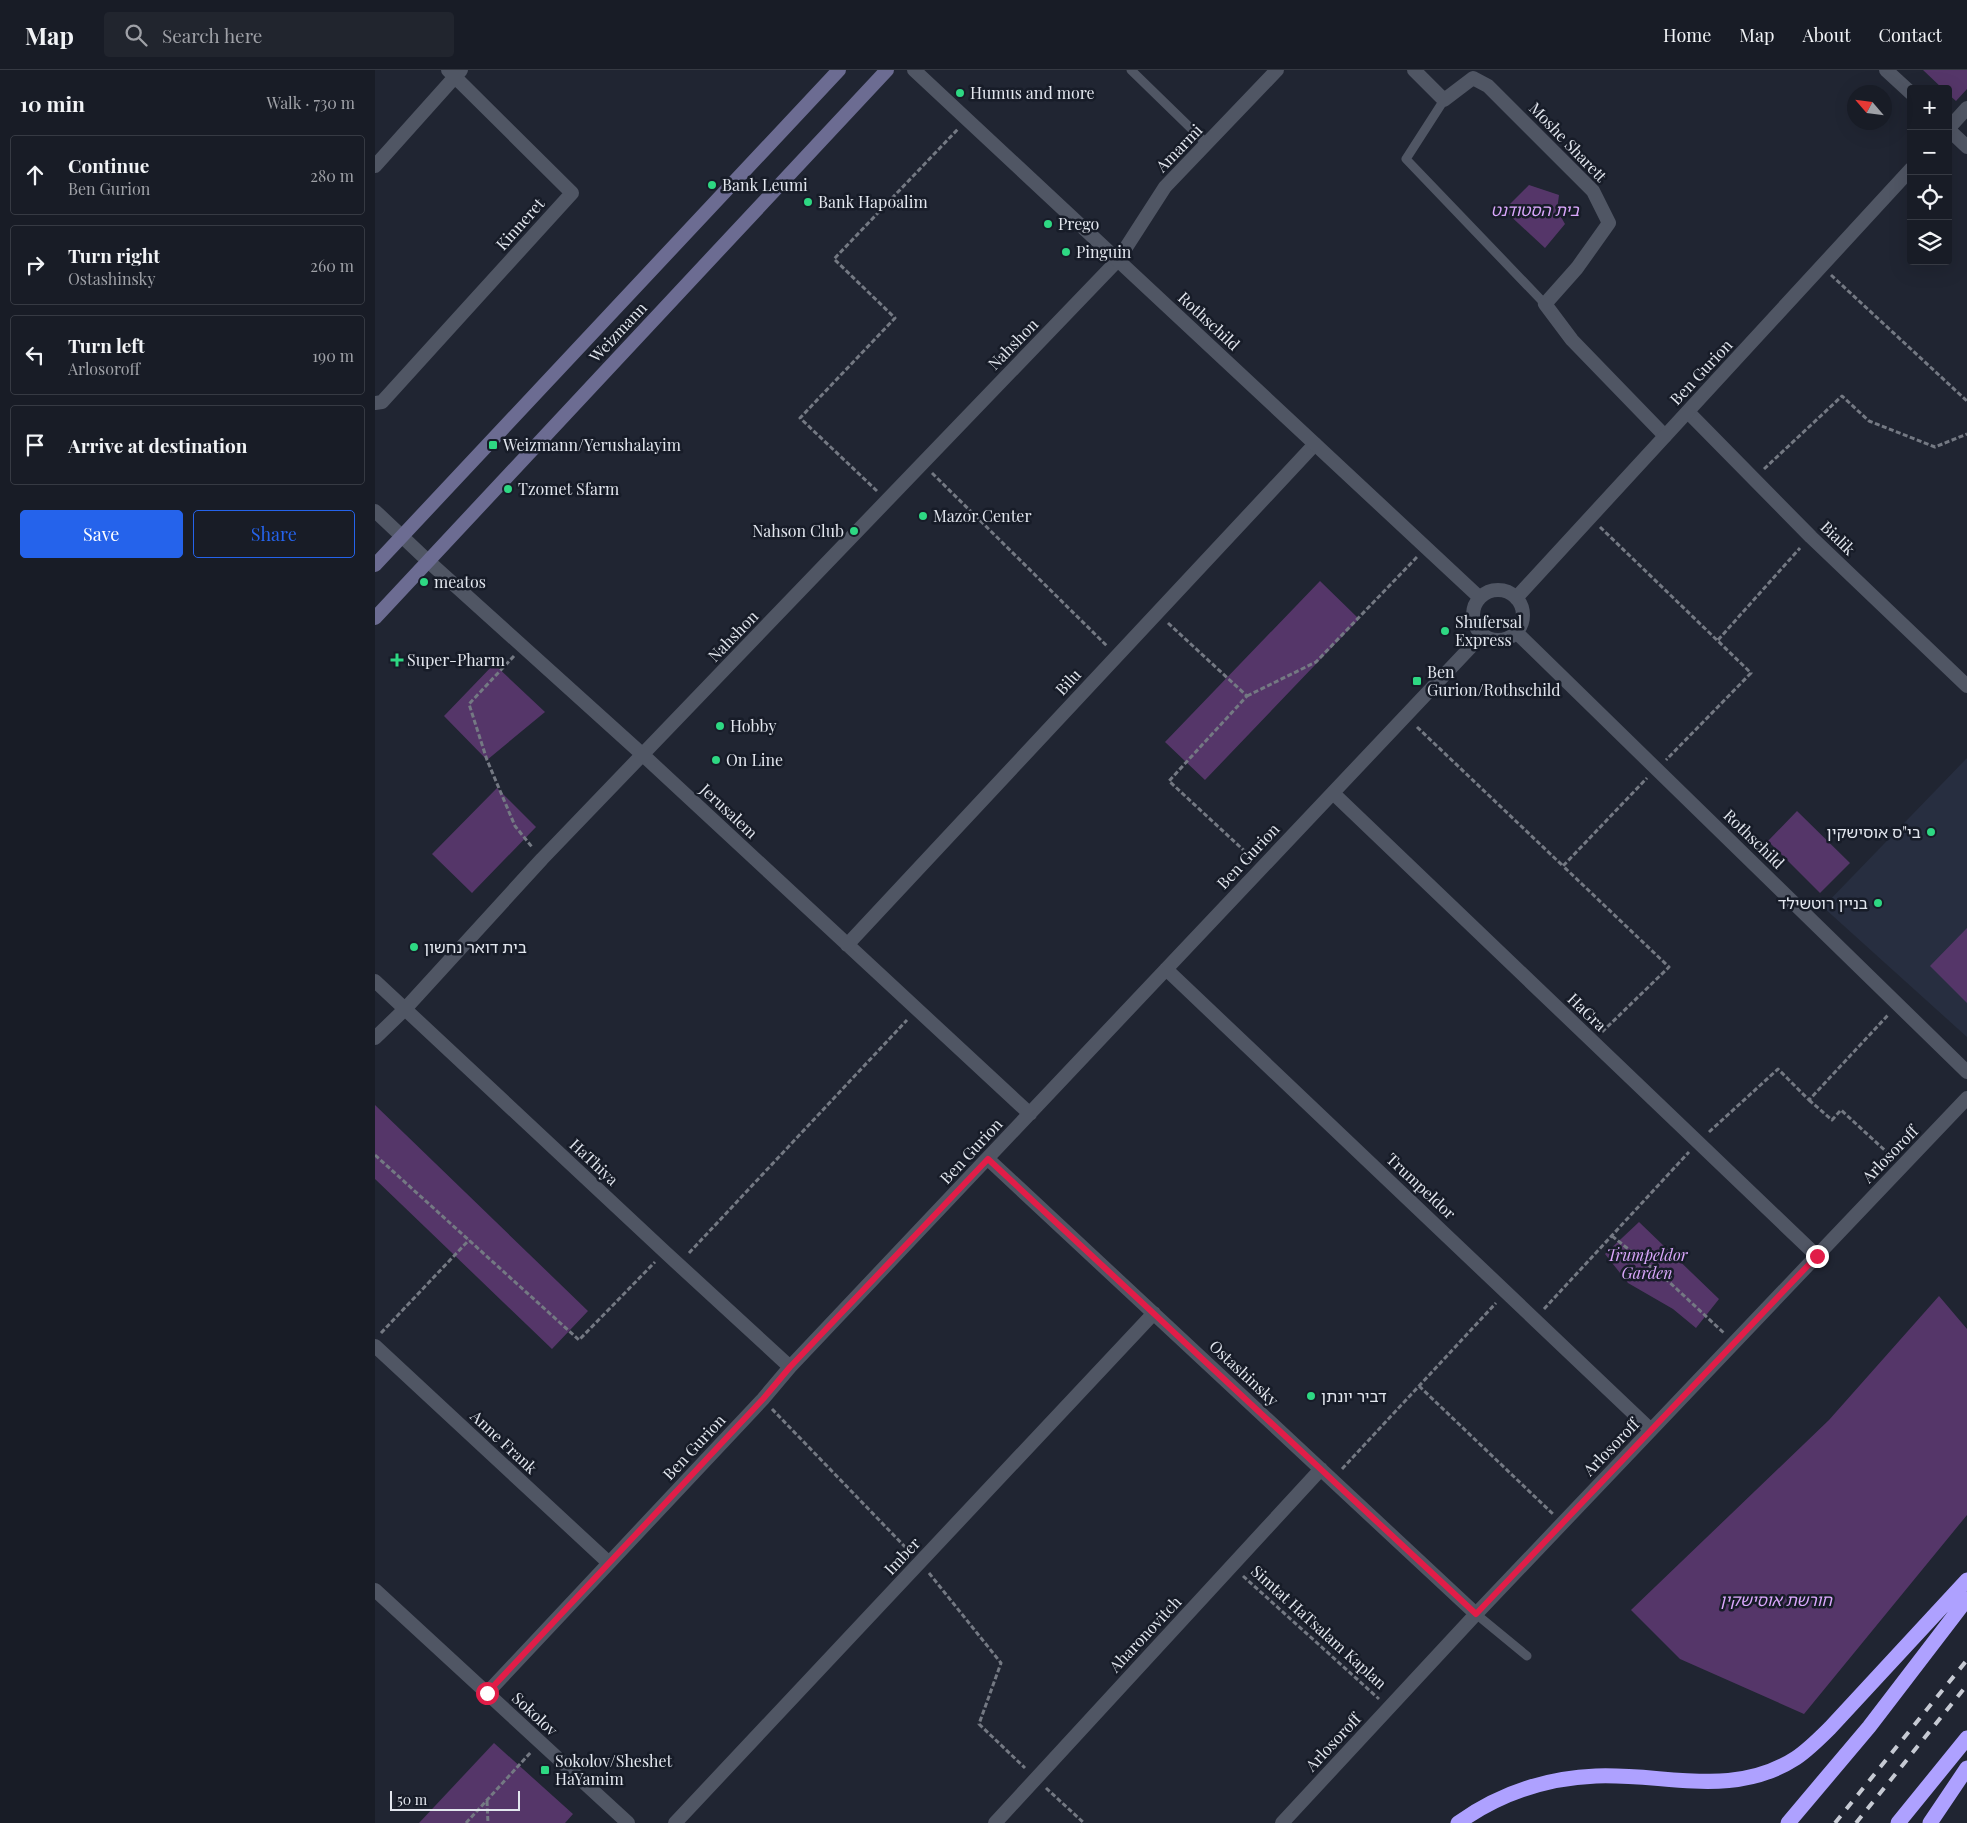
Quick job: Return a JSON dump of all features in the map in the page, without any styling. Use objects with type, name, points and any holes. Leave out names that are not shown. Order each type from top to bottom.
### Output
[{"type":"highway","points":[[1458,1823],[1477,1810],[1506,1795],[1564,1779],[1596,1776],[1634,1776],[1713,1782],[1741,1780],[1761,1775],[1783,1766],[1812,1746],[1830,1728],[1967,1580]]},
{"type":"highway","points":[[1788,1823],[1869,1727],[1967,1600]]},
{"type":"highway","points":[[1898,1823],[1967,1738]]},
{"type":"highway","points":[[1930,1823],[1967,1768]]},
{"type":"main road","name":"Weizmann","points":[[375,565],[839,70]]},
{"type":"main road","name":"Weizmann","points":[[375,618],[887,70]]},
{"type":"street","name":"Rothschild","points":[[914,70],[1479,598]]},
{"type":"street","name":"Amarmi","points":[[1118,260],[1165,187],[1277,70]]},
{"type":"street","points":[[1414,70],[1444,100]]},
{"type":"street","points":[[1886,70],[1907,89]]},
{"type":"street","points":[[375,166],[454,72]]},
{"type":"street","name":"Kinneret","points":[[375,403],[382,402],[572,193],[454,72]]},
{"type":"street","name":"Moshe Sharett","points":[[1444,100],[1473,78],[1488,86],[1593,191],[1609,224],[1577,268],[1545,304]]},
{"type":"street","points":[[1952,125],[1967,108]]},
{"type":"street","points":[[1949,130],[1967,147]]},
{"type":"street","name":"Ben Gurion","points":[[1517,598],[1907,173]]},
{"type":"street","name":"Nahshon","points":[[375,1038],[405,1009],[542,860],[1118,260]]},
{"type":"street","points":[[1545,304],[1571,340],[1665,436]]},
{"type":"street","name":"Bialik","points":[[1687,412],[1811,536],[1967,686]]},
{"type":"street","name":"Bilu","points":[[847,945],[1315,444]]},
{"type":"street","name":"Jerusalem","points":[[375,511],[643,755],[1030,1114]]},
{"type":"street","points":[[1499,589],[1507,591],[1517,598],[1523,609],[1523,621],[1516,632],[1508,638],[1499,640],[1490,639],[1477,630],[1473,620],[1473,611],[1479,598],[1490,590],[1499,589]]},
{"type":"street","name":"Rothschild","points":[[1516,632],[1967,1072]]},
{"type":"street","name":"Ben Gurion","points":[[487,1693],[763,1399],[790,1367],[1482,635]]},
{"type":"street","name":"HaGra","points":[[1333,793],[1817,1256]]},
{"type":"street","name":"Trumpeldor","points":[[1166,969],[1651,1430]]},
{"type":"street","name":"HaThiya","points":[[375,981],[678,1265],[790,1367]]},
{"type":"street","name":"Arlosoroff","points":[[1282,1823],[1476,1614],[1967,1098]]},
{"type":"street","name":"Ostashinsky","points":[[988,1159],[1476,1614]]},
{"type":"street","name":"Imber","points":[[675,1823],[1154,1313]]},
{"type":"street","name":"Anne Frank","points":[[375,1346],[609,1563]]},
{"type":"street","name":"Aharonovitch","points":[[995,1823],[1321,1469]]},
{"type":"street","name":"Sokolov","points":[[375,1590],[628,1823]]},
{"type":"lane","points":[[1131,70],[1207,144]]},
{"type":"lane","points":[[1444,100],[1406,159],[1545,304]]},
{"type":"lane","points":[[1476,1614],[1527,1656]]},
{"type":"path","points":[[887,500],[801,418],[895,318],[834,259],[967,119]]},
{"type":"path","points":[[1822,266],[1967,401]]},
{"type":"path","points":[[1754,480],[1842,396],[1869,420],[1935,447],[1967,434]]},
{"type":"path","points":[[922,464],[1117,655]]},
{"type":"path","points":[[1563,866],[1751,673],[1590,518]]},
{"type":"path","points":[[1718,640],[1811,536]]},
{"type":"path","points":[[1262,867],[1169,781],[1247,696],[1316,662],[1426,548]]},
{"type":"path","points":[[1157,612],[1247,696]]},
{"type":"path","points":[[523,647],[469,704],[487,760],[515,826],[542,860]]},
{"type":"path","points":[[1405,716],[1669,967],[1593,1041]]},
{"type":"path","points":[[678,1265],[917,1009]]},
{"type":"path","points":[[1809,1100],[1832,1120],[1841,1110],[1902,1166]]},
{"type":"path","points":[[375,1155],[579,1340],[665,1252]]},
{"type":"path","points":[[1612,1236],[1666,1279],[1734,1343]]},
{"type":"path","points":[[375,1339],[469,1240]]},
{"type":"path","points":[[1333,1480],[1507,1292]]},
{"type":"path","points":[[1419,1386],[1563,1523]]},
{"type":"path","points":[[763,1399],[920,1562],[1001,1663],[979,1724],[1084,1823]]},
{"type":"path","name":"Simtat HaTsalam Kaplan","points":[[1232,1565],[1389,1708]]},
{"type":"path","points":[[466,1823],[540,1742]]},
{"type":"path","points":[[487,1801],[488,1823]]},
{"type":"shaded area","name":"בי\"ס אוסישקין","points":[[1967,758],[1967,1037],[1823,907]]},
{"type":"green space","points":[[1923,70],[1967,70],[1967,89],[1956,101],[1952,98],[1952,85],[1939,85]]},
{"type":"green space","name":"בית הסטודנט","points":[[1529,185],[1559,195],[1557,210],[1565,224],[1545,248],[1504,210]]},
{"type":"green space","points":[[1320,581],[1359,619],[1205,780],[1165,742]]},
{"type":"green space","points":[[494,664],[545,712],[487,760],[444,716]]},
{"type":"green space","points":[[497,788],[536,827],[472,893],[432,854]]},
{"type":"green space","points":[[1797,811],[1850,863],[1820,893],[1768,841]]},
{"type":"green space","points":[[1967,928],[1967,1003],[1930,966]]},
{"type":"green space","points":[[375,1105],[588,1311],[552,1349],[375,1179]]},
{"type":"green space","name":"Trumpeldor Garden","points":[[1639,1222],[1719,1299],[1696,1328],[1673,1309],[1628,1283],[1605,1254]]},
{"type":"green space","name":"חורשת אוסישקין","points":[[1939,1296],[1967,1329],[1967,1515],[1804,1714],[1680,1659],[1631,1610],[1829,1420]]},
{"type":"green space","points":[[494,1743],[573,1814],[565,1823],[419,1823]]},
{"type":"railway","points":[[1835,1823],[1967,1660]]},
{"type":"railway","points":[[1856,1823],[1967,1685]]},
{"type":"place","name":"Humus and more","points":[[960,93]]},
{"type":"place","name":"Bank Leumi","points":[[712,185]]},
{"type":"place","name":"Bank Hapoalim","points":[[808,202]]},
{"type":"place","name":"Prego","points":[[1048,224]]},
{"type":"place","name":"Pinguin","points":[[1066,252]]},
{"type":"place","name":"Weizmann/Yerushalayim","points":[[493,445]]},
{"type":"place","name":"Tzomet Sfarm","points":[[508,489]]},
{"type":"place","name":"Mazor Center","points":[[923,516]]},
{"type":"place","name":"Nahson Club","points":[[854,531]]},
{"type":"place","name":"meatos","points":[[424,582]]},
{"type":"place","name":"Shufersal Express","points":[[1445,631]]},
{"type":"place","name":"Super-Pharm","points":[[397,660]]},
{"type":"place","name":"Ben Gurion/Rothschild","points":[[1417,681]]},
{"type":"place","name":"Hobby","points":[[720,726]]},
{"type":"place","name":"On Line","points":[[716,760]]},
{"type":"place","name":"בי\"ס אוסישקין","points":[[1931,832]]},
{"type":"place","name":"בניין רוטשילד","points":[[1878,903]]},
{"type":"place","name":"בית דואר נחשון","points":[[414,947]]},
{"type":"place","name":"דביר יונתן","points":[[1311,1396]]},
{"type":"place","name":"Sokolov/Sheshet HaYamim","points":[[545,1770]]},
{"type":"route","points":[[487,1693],[763,1399],[790,1367],[988,1159],[1476,1614],[1817,1256]]}]
